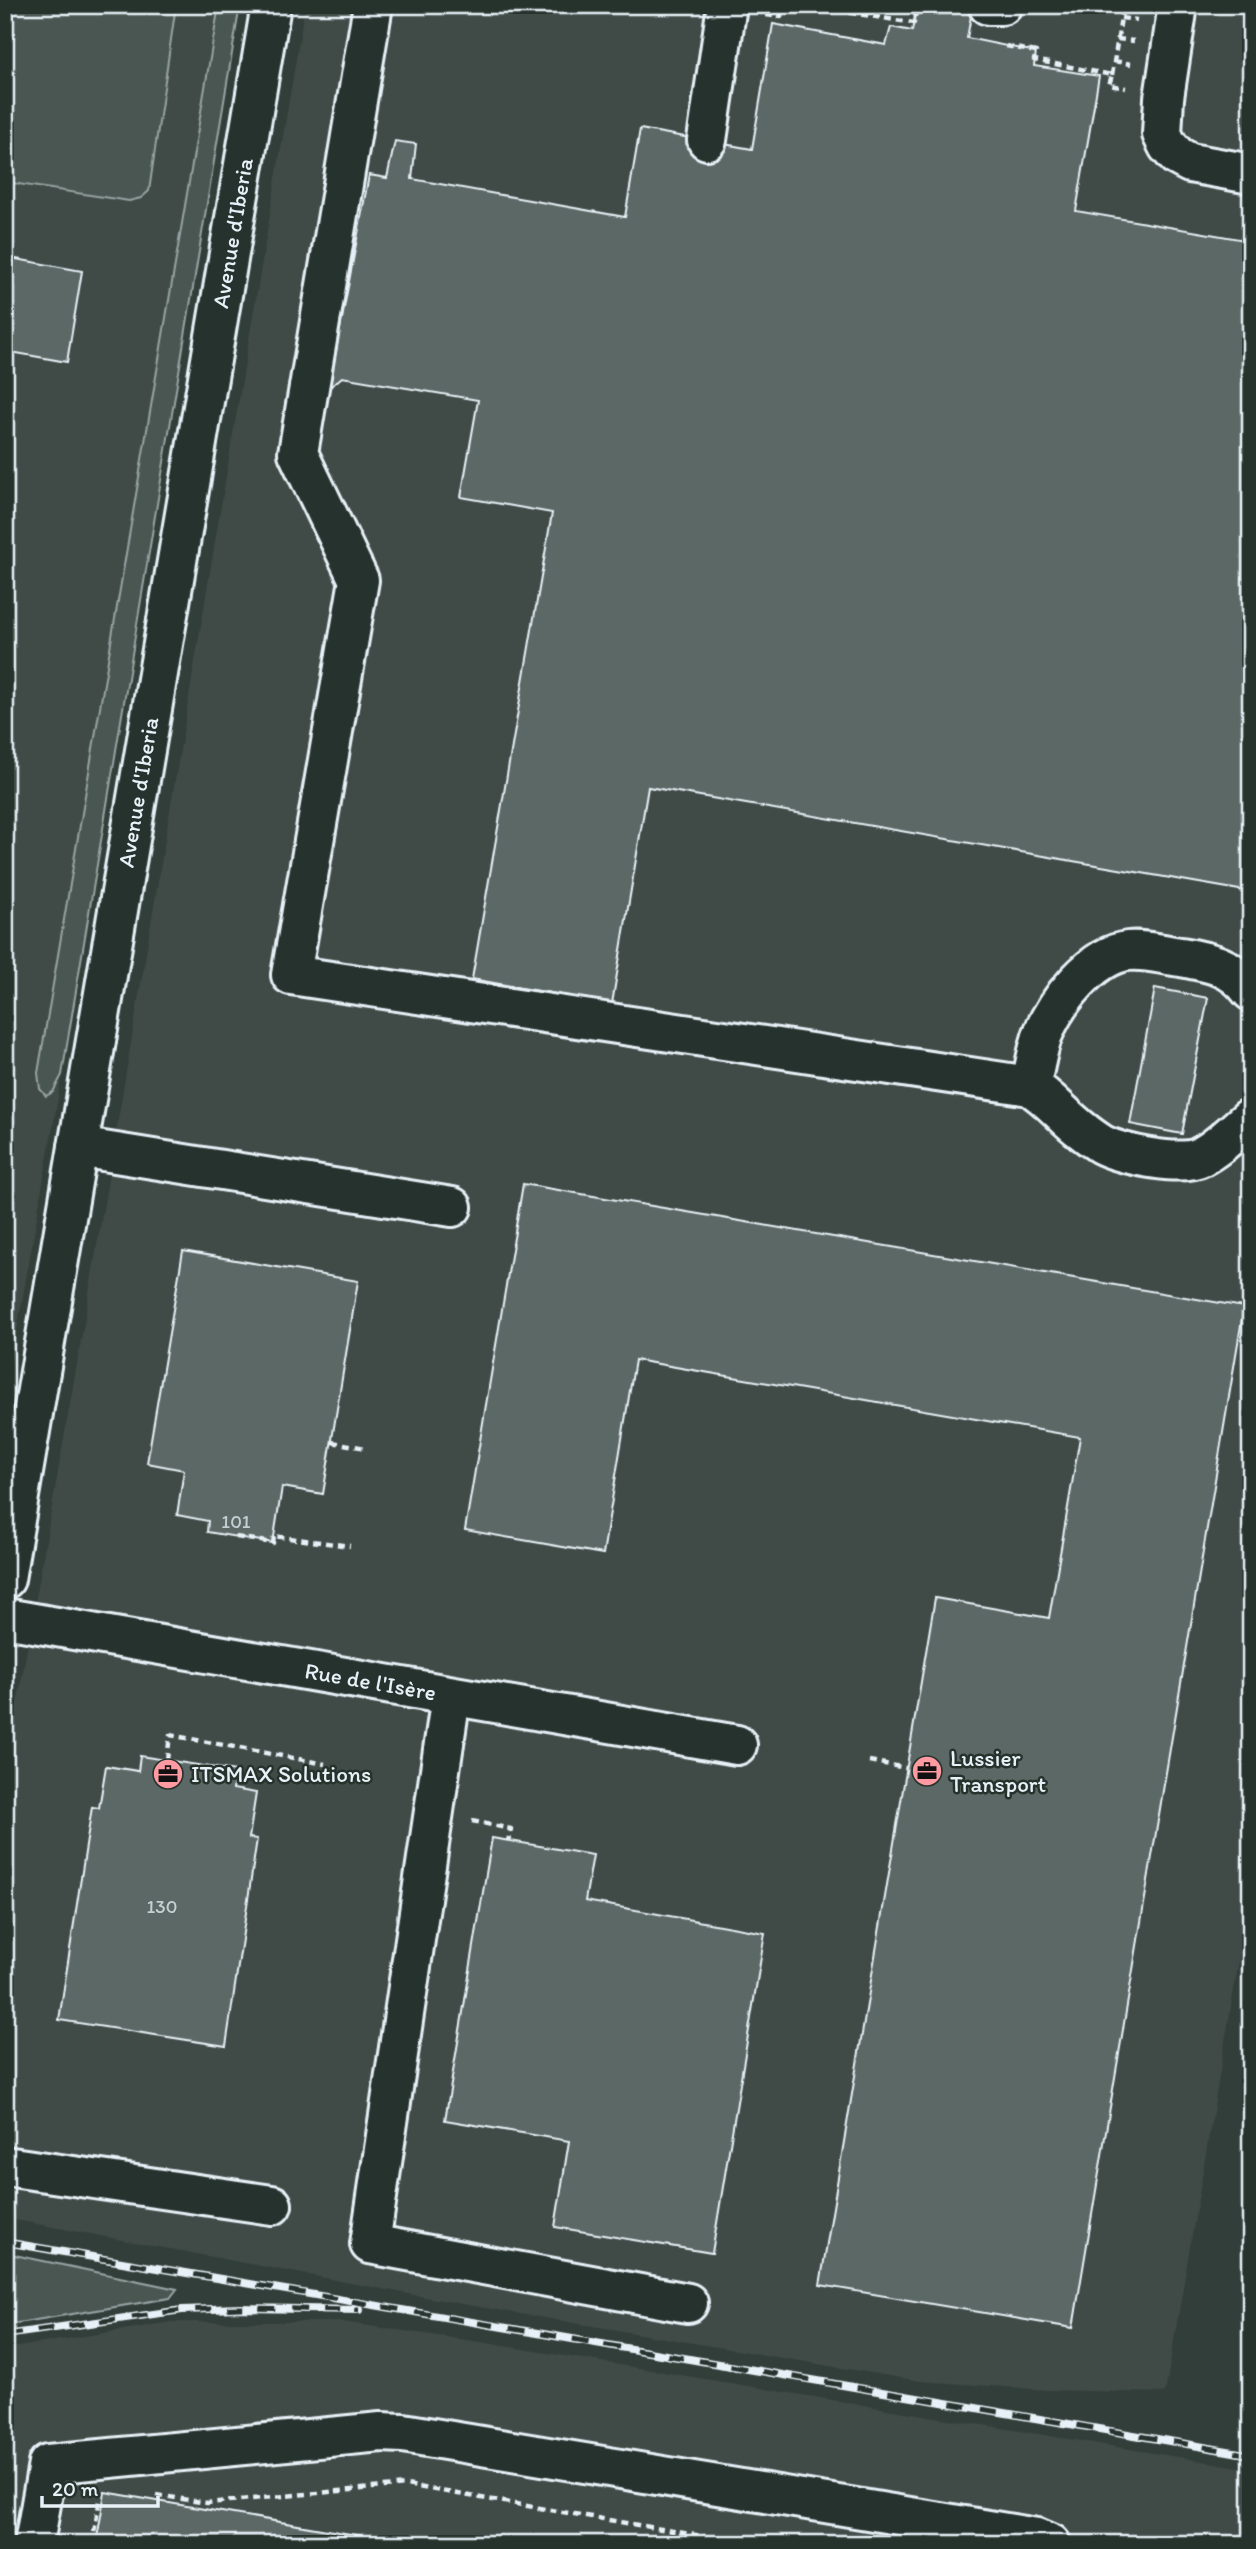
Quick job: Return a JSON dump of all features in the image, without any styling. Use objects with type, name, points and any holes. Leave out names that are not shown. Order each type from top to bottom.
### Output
[{"type":"street","name":"Avenue d'Iberia","points":[[5,1579],[271,5]]},
{"type":"street","points":[[373,5],[298,453],[359,580],[291,975],[1030,1086],[1046,1096],[1081,1130],[1101,1144],[1116,1150],[1169,1160],[1185,1162],[1198,1159],[1251,1117]]},
{"type":"street","points":[[707,140],[727,5]]},
{"type":"street","points":[[988,5],[1002,5]]},
{"type":"street","points":[[1178,5],[1164,98],[1162,134],[1177,156],[1190,163],[1251,174]]},
{"type":"street","points":[[1030,1086],[1044,1033],[1063,1000],[1091,967],[1108,956],[1128,951],[1210,962],[1231,970],[1251,991]]},
{"type":"street","points":[[78,1147],[452,1208]]},
{"type":"street","name":"Rue de l'Isère","points":[[5,1618],[737,1745]]},
{"type":"street","points":[[451,1696],[370,2244],[688,2303]]},
{"type":"street","points":[[5,2166],[272,2205]]},
{"type":"street","points":[[34,2544],[48,2464],[381,2432],[403,2433],[1037,2538],[1051,2544]]},
{"type":"path","points":[[802,5],[914,23],[917,5]]},
{"type":"path","points":[[1123,5],[1109,85],[1129,89]]},
{"type":"path","points":[[1001,45],[1036,52],[1034,60],[1112,75]]},
{"type":"path","points":[[332,1443],[366,1448]]},
{"type":"path","points":[[236,1537],[273,1543],[274,1536],[349,1546]]},
{"type":"path","points":[[167,1760],[170,1735],[325,1764]]},
{"type":"path","points":[[869,1761],[906,1768]]},
{"type":"path","points":[[470,1821],[511,1829],[508,1841]]},
{"type":"path","points":[[154,2495],[207,2503],[406,2485],[748,2544]]},
{"type":"path","points":[[92,2544],[99,2515],[100,2495]]},
{"type":"shaded area","points":[[5,5],[240,5],[62,1075],[5,1398]]},
{"type":"shaded area","points":[[5,5],[176,5],[149,191],[141,198],[129,201],[5,182]]},
{"type":"shaded area","points":[[219,5],[240,5],[62,1075],[53,1092],[46,1096],[40,1089],[38,1073]]},
{"type":"shaded area","points":[[305,5],[1251,5],[1251,1890],[1165,2393],[1048,2390],[919,2381],[462,2304],[5,2218],[5,1774],[82,1335]]},
{"type":"shaded area","points":[[5,2253],[177,2289],[170,2298],[5,2325]]},
{"type":"shaded area","points":[[171,2322],[342,2322],[487,2343],[1251,2469],[1251,2544],[5,2544],[5,2349]]},
{"type":"building","points":[[917,5],[973,5],[967,38],[1036,52],[1034,66],[1099,76],[1076,211],[1251,241],[1251,892],[648,787],[612,1004],[472,979],[552,513],[461,497],[478,400],[342,377],[329,388],[369,175],[387,178],[395,141],[416,144],[412,179],[625,217],[640,129],[752,149],[773,24],[886,45],[891,27],[912,31]]},
{"type":"building","points":[[5,257],[82,271],[67,362],[5,351]]},
{"type":"building","points":[[1155,988],[1208,998],[1182,1134],[1130,1124]]},
{"type":"building","points":[[523,1184],[1244,1307],[1073,2328],[820,2285],[935,1598],[1049,1618],[1080,1437],[635,1360],[603,1554],[465,1530]]},
{"type":"building","points":[[183,1251],[358,1281],[323,1494],[282,1487],[273,1543],[207,1532],[208,1521],[177,1515],[184,1470],[147,1463]]},
{"type":"building","points":[[140,1756],[236,1771],[233,1789],[256,1793],[249,1838],[257,1839],[226,2046],[59,2020],[92,1807],[99,1808],[106,1766],[138,1771]]},
{"type":"building","points":[[492,1838],[593,1855],[585,1901],[765,1933],[712,2253],[555,2227],[569,2141],[445,2120]]},
{"type":"building","points":[[105,2492],[374,2538],[373,2544],[96,2544]]},
{"type":"railway","points":[[5,2242],[1251,2455]]},
{"type":"railway","points":[[5,2335],[182,2310],[359,2310]]},
{"type":"place","name":"Lussier Transport","points":[[927,1771]]},
{"type":"place","name":"ITSMAX Solutions","points":[[168,1774]]}]
